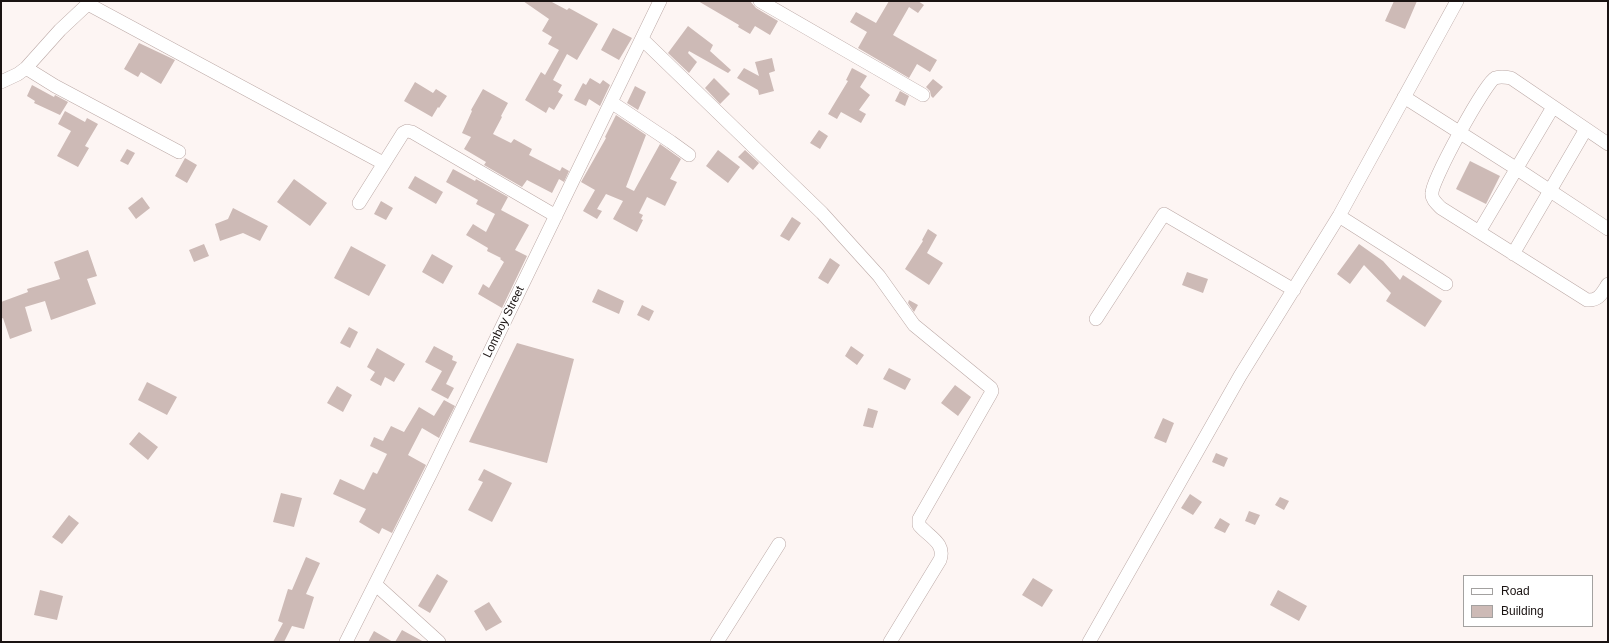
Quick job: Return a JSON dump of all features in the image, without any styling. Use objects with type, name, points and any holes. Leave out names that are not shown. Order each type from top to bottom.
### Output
[{"type":"street","name":"Lomboy Street","points":[[346,642],[660,1]]},
{"type":"street","points":[[760,1],[923,95]]},
{"type":"street","points":[[1089,642],[1240,376],[1340,216],[1457,1]]},
{"type":"street","points":[[1,82],[18,74],[26,68],[60,30],[90,2],[384,163]]},
{"type":"street","points":[[642,39],[822,213],[879,276],[914,325],[991,388],[992,391],[990,395],[919,519],[919,525],[941,546],[942,553],[940,560],[890,642]]},
{"type":"street","points":[[26,68],[55,86],[180,152]]},
{"type":"street","points":[[1608,144],[1511,78],[1495,78],[1488,86],[1460,132],[1434,184],[1431,194],[1435,202],[1441,208],[1587,300],[1593,301],[1599,298],[1608,284]]},
{"type":"street","points":[[1404,97],[1608,229]]},
{"type":"street","points":[[611,102],[689,155]]},
{"type":"street","points":[[1479,232],[1553,107]]},
{"type":"street","points":[[1513,254],[1586,129]]},
{"type":"street","points":[[359,203],[403,133],[407,130],[556,216]]},
{"type":"street","points":[[1096,319],[1164,214],[1294,290]]},
{"type":"street","points":[[1340,216],[1446,284]]},
{"type":"street","points":[[717,642],[778,544]]},
{"type":"street","points":[[375,584],[438,642]]},
{"type":"building","points":[[523,1],[550,1],[567,10],[569,8],[598,24],[577,60],[567,54],[553,80],[562,85],[558,92],[563,95],[554,110],[549,107],[546,113],[525,100],[541,72],[545,75],[559,50],[548,44],[552,37],[542,31],[549,19]]},
{"type":"building","points":[[698,1],[750,1],[756,8],[778,21],[770,35],[755,26],[750,34],[738,27],[739,25]]},
{"type":"building","points":[[889,1],[918,1],[924,5],[918,13],[909,7],[893,35],[937,60],[930,72],[917,64],[909,78],[858,48],[867,32],[850,22],[856,12],[876,23]]},
{"type":"building","points":[[1394,1],[1417,1],[1405,29],[1385,21]]},
{"type":"building","points":[[688,26],[713,45],[710,51],[731,70],[728,73],[689,51],[688,53],[697,62],[689,73],[668,53]]},
{"type":"building","points":[[613,28],[632,38],[619,60],[601,50]]},
{"type":"building","points":[[139,43],[175,60],[161,84],[141,72],[138,77],[124,69]]},
{"type":"building","points":[[772,58],[775,71],[769,73],[774,91],[759,95],[758,90],[737,78],[744,68],[759,76],[755,62]]},
{"type":"building","points":[[852,68],[867,76],[860,87],[870,95],[859,110],[866,114],[861,123],[841,112],[837,119],[828,114],[848,81],[846,80]]},
{"type":"building","points":[[590,78],[600,84],[603,80],[610,85],[600,106],[589,99],[586,106],[574,100],[583,83],[586,85]]},
{"type":"building","points":[[714,78],[730,94],[720,104],[705,88]]},
{"type":"building","points":[[933,79],[943,87],[933,98],[930,91],[926,87]]},
{"type":"building","points":[[415,82],[433,93],[436,89],[447,96],[432,117],[404,101]]},
{"type":"building","points":[[32,85],[54,97],[55,95],[68,102],[60,115],[34,103],[35,101],[27,96]]},
{"type":"building","points":[[635,86],[646,92],[638,110],[627,103]]},
{"type":"building","points":[[483,89],[508,103],[493,134],[511,143],[514,139],[532,149],[529,155],[560,171],[562,167],[569,171],[564,182],[559,179],[552,193],[527,180],[522,187],[484,165],[486,162],[464,149],[471,137],[462,133],[472,111],[471,110]]},
{"type":"building","points":[[900,91],[909,96],[905,106],[895,101]]},
{"type":"building","points":[[65,111],[85,122],[87,118],[98,124],[85,146],[89,148],[78,167],[57,156],[71,131],[58,124]]},
{"type":"building","points":[[616,115],[646,135],[626,187],[634,191],[660,144],[681,159],[670,179],[677,182],[665,206],[647,197],[639,213],[643,215],[641,219],[643,220],[637,232],[613,219],[623,201],[606,194],[597,209],[602,211],[597,219],[583,211],[595,190],[581,182],[606,138],[605,137]]},
{"type":"building","points":[[819,130],[828,136],[820,149],[810,143]]},
{"type":"building","points":[[127,149],[135,153],[128,165],[120,161]]},
{"type":"building","points":[[718,150],[740,167],[728,183],[706,166]]},
{"type":"building","points":[[745,150],[759,163],[753,170],[738,157]]},
{"type":"building","points":[[185,158],[197,165],[187,183],[175,176]]},
{"type":"building","points":[[1470,161],[1500,176],[1486,204],[1456,189]]},
{"type":"building","points":[[453,169],[475,181],[476,179],[508,197],[501,210],[529,225],[515,250],[527,256],[502,308],[478,294],[483,284],[489,288],[504,262],[500,259],[501,258],[487,251],[488,248],[466,235],[473,224],[486,232],[495,214],[476,204],[478,200],[446,182]]},
{"type":"building","points":[[415,176],[443,192],[436,204],[408,188]]},
{"type":"building","points":[[294,179],[327,203],[310,226],[277,202]]},
{"type":"building","points":[[142,197],[150,208],[136,219],[128,208]]},
{"type":"building","points":[[381,201],[393,208],[386,220],[374,214]]},
{"type":"building","points":[[233,208],[268,226],[260,241],[243,233],[220,241],[215,224],[228,219]]},
{"type":"building","points":[[792,217],[801,223],[789,241],[780,236]]},
{"type":"building","points":[[928,229],[937,235],[927,253],[943,263],[929,285],[905,269],[923,241],[922,240]]},
{"type":"building","points":[[204,244],[209,256],[194,262],[189,250]]},
{"type":"building","points":[[1359,244],[1383,261],[1400,280],[1403,275],[1442,301],[1425,327],[1386,301],[1391,293],[1364,265],[1350,284],[1337,274]]},
{"type":"building","points":[[351,246],[386,265],[369,296],[334,278]]},
{"type":"building","points":[[88,250],[97,276],[87,279],[96,304],[51,320],[45,301],[25,307],[32,331],[10,339],[3,318],[1,319],[1,302],[28,292],[27,289],[60,279],[54,262]]},
{"type":"building","points":[[432,254],[453,266],[443,284],[422,272]]},
{"type":"building","points":[[830,258],[840,265],[828,284],[818,278]]},
{"type":"building","points":[[1187,272],[1208,279],[1203,293],[1182,285]]},
{"type":"building","points":[[598,289],[624,301],[619,314],[592,302]]},
{"type":"building","points":[[909,300],[918,305],[914,312],[908,303]]},
{"type":"building","points":[[642,305],[654,311],[649,321],[637,315]]},
{"type":"building","points":[[349,327],[358,332],[350,348],[340,343]]},
{"type":"building","points":[[517,343],[574,359],[547,463],[469,442]]},
{"type":"building","points":[[434,346],[453,356],[452,360],[457,362],[446,384],[454,388],[448,399],[431,390],[442,371],[425,362]]},
{"type":"building","points":[[851,346],[864,355],[857,365],[845,356]]},
{"type":"building","points":[[377,348],[405,364],[394,382],[385,377],[381,386],[370,380],[375,372],[367,367]]},
{"type":"building","points":[[889,368],[911,379],[905,390],[883,379]]},
{"type":"building","points":[[147,382],[177,397],[167,415],[138,400]]},
{"type":"building","points":[[955,385],[971,397],[958,416],[941,403]]},
{"type":"building","points":[[337,386],[352,395],[343,412],[327,403]]},
{"type":"building","points":[[444,400],[455,406],[439,438],[422,428],[408,455],[426,465],[392,533],[382,528],[379,534],[359,522],[366,509],[333,494],[340,479],[364,490],[373,472],[377,474],[387,454],[370,446],[374,437],[383,441],[391,426],[404,432],[419,407],[434,416]]},
{"type":"building","points":[[868,408],[878,411],[873,428],[863,426]]},
{"type":"building","points":[[1163,418],[1174,423],[1166,443],[1154,438]]},
{"type":"building","points":[[139,432],[158,447],[148,460],[129,444]]},
{"type":"building","points":[[1216,453],[1228,458],[1224,467],[1212,462]]},
{"type":"building","points":[[484,469],[512,483],[492,522],[468,510],[483,482],[478,480]]},
{"type":"building","points":[[281,493],[302,498],[294,527],[273,522]]},
{"type":"building","points":[[1190,494],[1202,502],[1193,515],[1181,508]]},
{"type":"building","points":[[1280,497],[1289,501],[1284,510],[1275,505]]},
{"type":"building","points":[[1249,511],[1260,515],[1255,525],[1245,521]]},
{"type":"building","points":[[69,515],[79,523],[62,544],[52,537]]},
{"type":"building","points":[[1220,518],[1230,524],[1225,533],[1214,528]]},
{"type":"building","points":[[306,557],[320,563],[306,594],[314,597],[304,629],[292,626],[284,642],[273,642],[283,623],[278,621],[288,589],[292,590]]},
{"type":"building","points":[[437,574],[448,581],[430,613],[418,606]]},
{"type":"building","points":[[1033,578],[1053,590],[1042,607],[1022,595]]},
{"type":"building","points":[[40,590],[63,596],[57,620],[34,615]]},
{"type":"building","points":[[1278,590],[1307,606],[1299,621],[1270,605]]},
{"type":"building","points":[[489,602],[502,622],[486,631],[474,611]]},
{"type":"building","points":[[402,630],[424,642],[395,642]]},
{"type":"building","points":[[374,631],[393,642],[368,642]]}]
